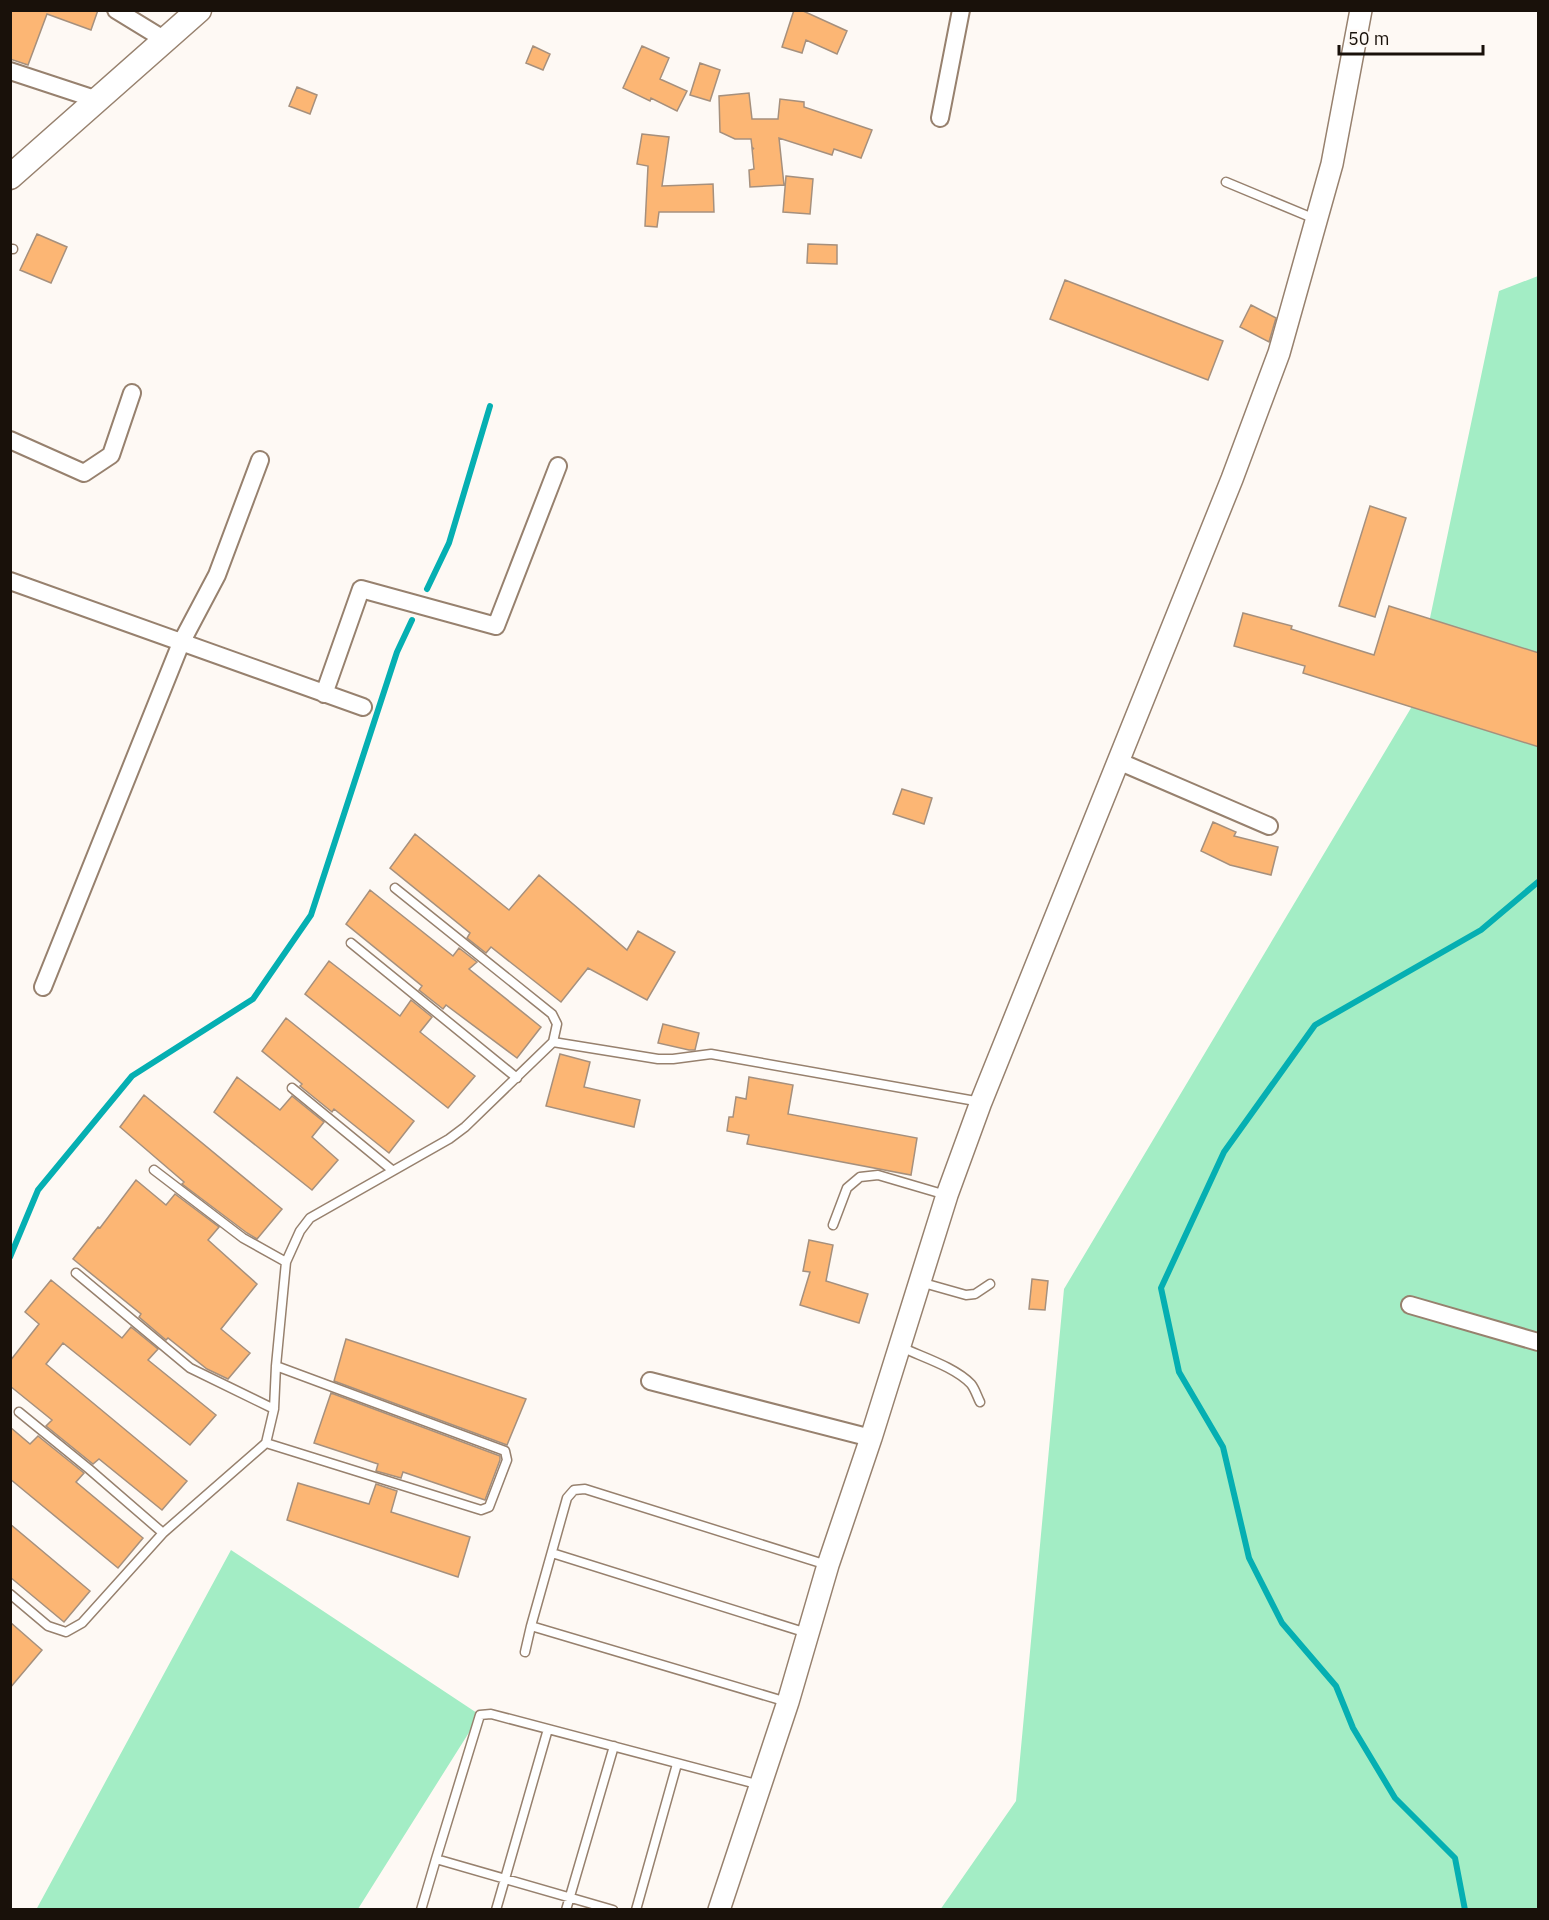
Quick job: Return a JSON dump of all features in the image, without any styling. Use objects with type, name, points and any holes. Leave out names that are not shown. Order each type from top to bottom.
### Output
[{"type":"main road","points":[[10,177],[199,10]]},
{"type":"street","points":[[116,10],[165,40]]},
{"type":"street","points":[[940,118],[961,10]]},
{"type":"street","points":[[719,1910],[788,1702],[828,1565],[871,1438],[947,1195],[981,1102],[1232,479],[1279,353],[1332,164],[1361,10]]},
{"type":"street","points":[[10,71],[98,100]]},
{"type":"street","points":[[10,440],[84,473],[111,455],[132,393]]},
{"type":"street","points":[[43,987],[181,643],[218,575],[260,460]]},
{"type":"street","points":[[324,694],[361,589],[496,626],[558,466]]},
{"type":"street","points":[[10,581],[363,707]]},
{"type":"street","points":[[1118,761],[1269,826]]},
{"type":"street","points":[[1410,1305],[1539,1342]]},
{"type":"street","points":[[650,1381],[871,1438]]},
{"type":"lane","points":[[1226,182],[1316,220]]},
{"type":"lane","points":[[10,1594],[48,1626],[66,1632],[82,1623],[164,1533],[266,1443],[274,1409],[286,1262],[300,1231],[310,1218],[449,1139],[465,1127],[554,1042],[557,1024],[552,1014],[395,888]]},
{"type":"lane","points":[[351,943],[517,1078]]},
{"type":"lane","points":[[554,1042],[658,1059],[711,1054],[981,1102]]},
{"type":"lane","points":[[292,1088],[392,1170]]},
{"type":"lane","points":[[154,1170],[243,1238],[286,1262]]},
{"type":"lane","points":[[833,1225],[847,1188],[860,1177],[878,1175],[947,1195]]},
{"type":"lane","points":[[76,1273],[190,1368],[274,1409]]},
{"type":"lane","points":[[920,1282],[966,1295],[975,1294],[990,1284]]},
{"type":"lane","points":[[900,1347],[963,1378],[972,1386],[980,1402]]},
{"type":"lane","points":[[266,1443],[481,1510],[489,1507],[507,1460],[505,1451],[276,1366]]},
{"type":"lane","points":[[19,1412],[164,1533]]},
{"type":"lane","points":[[525,1652],[567,1498],[574,1490],[585,1489],[828,1565]]},
{"type":"lane","points":[[552,1553],[808,1633]]},
{"type":"lane","points":[[531,1626],[788,1702]]},
{"type":"lane","points":[[421,1910],[480,1715],[491,1714],[760,1785]]},
{"type":"lane","points":[[496,1910],[548,1729]]},
{"type":"lane","points":[[566,1910],[614,1746]]},
{"type":"lane","points":[[636,1910],[676,1764]]},
{"type":"lane","points":[[436,1859],[613,1910]]},
{"type":"green space","points":[[1538,276],[1538,1909],[940,1910],[1016,1801],[1064,1289],[1411,708],[1499,291]]},
{"type":"green space","points":[[231,1550],[480,1715],[358,1909],[36,1910]]},
{"type":"building","points":[[10,10],[98,10],[91,30],[47,14],[28,65],[10,59]]},
{"type":"building","points":[[794,10],[801,10],[847,31],[837,54],[806,40],[802,53],[782,47]]},
{"type":"building","points":[[533,46],[550,54],[543,70],[526,63]]},
{"type":"building","points":[[642,46],[669,58],[660,79],[687,91],[677,111],[623,88]]},
{"type":"building","points":[[700,63],[720,70],[710,101],[690,95]]},
{"type":"building","points":[[297,87],[317,95],[310,114],[289,106]]},
{"type":"building","points":[[749,93],[752,119],[778,119],[780,99],[804,102],[804,107],[872,130],[861,158],[834,149],[832,155],[779,138],[784,185],[750,187],[749,170],[754,169],[752,148],[754,149],[751,139],[735,139],[720,132],[719,96]]},
{"type":"building","points":[[642,134],[669,137],[662,186],[713,184],[714,212],[659,212],[657,227],[645,226],[648,166],[637,164]]},
{"type":"building","points":[[786,176],[813,179],[810,214],[783,212]]},
{"type":"building","points":[[37,234],[67,247],[51,283],[20,270]]},
{"type":"building","points":[[808,244],[837,245],[837,264],[807,263]]},
{"type":"building","points":[[1065,280],[1223,341],[1208,380],[1050,319]]},
{"type":"building","points":[[1251,305],[1276,318],[1269,342],[1240,327]]},
{"type":"building","points":[[1370,506],[1406,518],[1375,617],[1339,606]]},
{"type":"building","points":[[1389,606],[1539,653],[1539,747],[1303,673],[1305,666],[1234,646],[1243,613],[1292,626],[1291,629],[1374,655]]},
{"type":"building","points":[[902,789],[932,798],[924,824],[893,814]]},
{"type":"building","points":[[1213,822],[1236,832],[1234,836],[1278,847],[1271,875],[1230,865],[1201,851]]},
{"type":"building","points":[[415,834],[509,910],[539,875],[627,950],[638,931],[675,952],[647,1000],[588,968],[561,1002],[491,947],[486,953],[467,938],[470,933],[390,868]]},
{"type":"building","points":[[370,890],[453,956],[459,948],[477,962],[469,969],[541,1027],[517,1058],[446,1005],[443,1009],[419,990],[422,986],[346,924]]},
{"type":"building","points":[[329,961],[400,1016],[411,1000],[432,1017],[420,1032],[475,1076],[448,1108],[305,994]]},
{"type":"building","points":[[286,1018],[414,1121],[389,1153],[334,1109],[332,1112],[262,1051]]},
{"type":"building","points":[[663,1024],[699,1033],[695,1050],[658,1043]]},
{"type":"building","points":[[560,1054],[590,1062],[584,1087],[640,1100],[634,1127],[546,1106]]},
{"type":"building","points":[[237,1077],[280,1110],[292,1096],[324,1122],[312,1137],[338,1160],[312,1190],[214,1112]]},
{"type":"building","points":[[749,1077],[793,1085],[788,1114],[917,1138],[911,1175],[747,1144],[749,1135],[727,1131],[729,1117],[733,1117],[736,1097],[746,1099]]},
{"type":"building","points":[[144,1095],[282,1209],[257,1239],[182,1184],[184,1182],[120,1127]]},
{"type":"building","points":[[136,1180],[166,1205],[175,1194],[219,1227],[208,1240],[257,1284],[221,1329],[250,1353],[228,1379],[207,1369],[168,1338],[166,1340],[139,1317],[141,1314],[73,1259]]},
{"type":"building","points":[[809,1240],[833,1245],[826,1281],[868,1294],[859,1323],[800,1305],[810,1272],[803,1271]]},
{"type":"building","points":[[1032,1279],[1048,1281],[1045,1310],[1029,1309]]},
{"type":"building","points":[[51,1280],[122,1338],[131,1327],[158,1349],[148,1360],[216,1415],[190,1445],[63,1343],[46,1364],[187,1481],[162,1510],[99,1459],[93,1464],[46,1426],[52,1420],[10,1386],[10,1361],[39,1324],[25,1312]]},
{"type":"building","points":[[346,1339],[526,1399],[507,1445],[334,1381]]},
{"type":"building","points":[[331,1393],[500,1456],[485,1500],[403,1472],[401,1478],[376,1471],[378,1464],[314,1443]]},
{"type":"building","points":[[10,1427],[30,1444],[38,1436],[84,1473],[76,1482],[143,1538],[118,1568],[10,1479]]},
{"type":"building","points":[[298,1483],[369,1504],[376,1484],[397,1491],[391,1512],[470,1537],[458,1577],[287,1520]]},
{"type":"building","points":[[10,1524],[90,1591],[64,1622],[10,1577]]},
{"type":"building","points":[[10,1622],[42,1650],[10,1688]]},
{"type":"waterway","points":[[427,589],[449,543],[490,406]]},
{"type":"waterway","points":[[10,1257],[38,1190],[132,1076],[253,999],[311,915],[397,652],[412,620]]},
{"type":"waterway","points":[[1465,1910],[1455,1858],[1395,1798],[1353,1728],[1336,1686],[1282,1623],[1249,1558],[1223,1447],[1179,1372],[1161,1288],[1224,1152],[1315,1025],[1481,930],[1538,882]]}]
